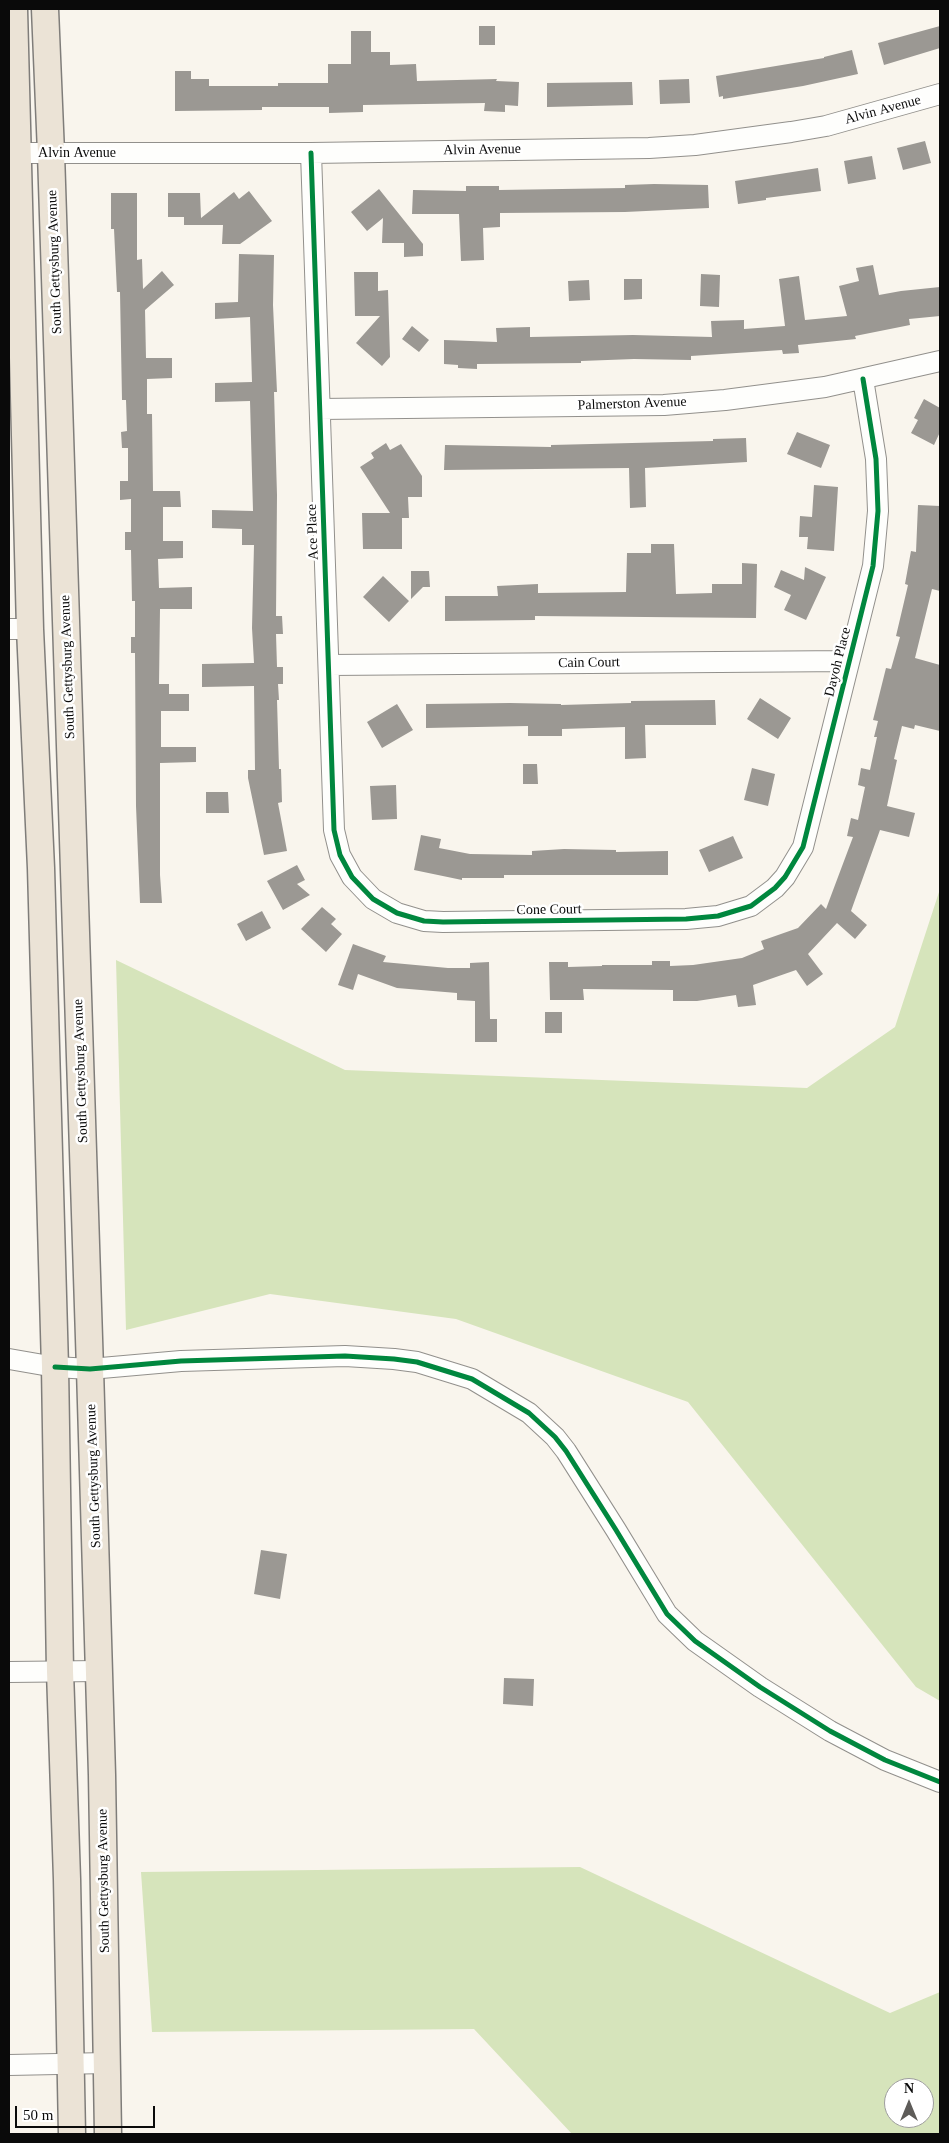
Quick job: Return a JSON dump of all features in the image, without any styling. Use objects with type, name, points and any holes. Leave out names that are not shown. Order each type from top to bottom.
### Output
[{"type":"main road","points":[[14,9],[17,153],[20,629],[42,878],[72,2134]]},
{"type":"main road","name":"South Gettysburg Avenue","points":[[45,9],[99,1671],[108,2134]]},
{"type":"street","name":"Alvin Avenue","points":[[17,153],[311,153],[649,148],[695,144],[826,126],[940,94]]},
{"type":"street","name":"Ace Place","points":[[311,153],[329,665],[330,749],[336,842],[340,855],[352,877],[373,899]]},
{"type":"street","name":"Palmerston Avenue","points":[[320,409],[664,405],[776,394],[862,379],[940,362]]},
{"type":"street","name":"Dayoh Place","points":[[730,913],[751,906],[775,888],[793,865],[803,847],[873,566],[878,511],[876,459],[870,411],[862,379]]},
{"type":"street","name":"Cain Court","points":[[329,665],[849,661]]},
{"type":"street","name":"Cone Court","points":[[373,899],[410,918],[443,922],[686,919],[730,913]]},
{"type":"street","points":[[9,1359],[55,1367],[90,1369],[181,1361],[345,1356],[417,1362],[472,1379],[529,1413],[555,1437],[566,1451],[616,1530],[667,1614],[695,1641],[760,1687],[830,1731],[885,1760],[940,1782]]},
{"type":"street","points":[[9,1672],[99,1671]]},
{"type":"street","points":[[9,2066],[107,2063]]},
{"type":"green space","points":[[940,889],[940,1701],[916,1687],[688,1402],[456,1319],[270,1294],[126,1330],[116,960],[345,1070],[807,1088],[895,1027]]},
{"type":"green space","points":[[580,1867],[890,2013],[940,1992],[940,2134],[572,2134],[474,2029],[152,2032],[141,1872]]},
{"type":"building","points":[[479,26],[495,26],[495,45],[479,45]]},
{"type":"building","points":[[940,26],[940,48],[884,65],[878,43]]},
{"type":"building","points":[[351,31],[371,31],[371,52],[390,52],[390,65],[416,64],[417,81],[497,79],[496,81],[519,82],[518,106],[505,105],[505,112],[484,111],[485,103],[363,105],[363,112],[329,113],[329,107],[262,107],[262,110],[175,111],[175,71],[191,71],[191,79],[209,79],[209,86],[278,86],[278,83],[328,83],[328,64],[351,64]]},
{"type":"building","points":[[852,50],[858,74],[803,86],[723,99],[723,96],[719,97],[716,76],[824,58]]},
{"type":"building","points":[[689,79],[690,103],[660,104],[659,80]]},
{"type":"building","points":[[632,82],[633,105],[547,107],[547,83]]},
{"type":"building","points":[[925,141],[931,163],[903,170],[897,148]]},
{"type":"building","points":[[872,156],[876,179],[848,184],[844,161]]},
{"type":"building","points":[[818,168],[821,191],[766,198],[766,200],[738,204],[735,181]]},
{"type":"building","points":[[625,185],[708,185],[709,208],[625,212],[500,213],[500,227],[483,228],[484,260],[461,261],[459,214],[412,214],[413,190],[466,191],[466,186],[499,186],[499,190],[625,188]]},
{"type":"building","points":[[379,189],[423,244],[423,256],[404,257],[404,243],[382,243],[383,218],[367,231],[351,212]]},
{"type":"building","points":[[249,191],[272,221],[240,244],[222,244],[223,225],[184,225],[184,217],[168,217],[168,193],[200,193],[201,218],[234,192],[239,199]]},
{"type":"building","points":[[111,193],[137,193],[137,260],[142,259],[143,289],[162,271],[174,285],[145,310],[146,358],[172,358],[172,378],[147,379],[147,414],[152,414],[153,491],[180,491],[181,507],[163,507],[163,541],[183,541],[183,558],[158,559],[159,588],[192,587],[192,609],[160,609],[159,684],[169,684],[169,694],[189,694],[189,711],[161,711],[161,747],[196,747],[196,762],[160,763],[160,875],[162,903],[140,903],[136,806],[135,653],[131,653],[131,637],[135,637],[135,601],[132,601],[131,550],[125,550],[125,532],[131,532],[131,499],[120,500],[120,481],[128,481],[128,448],[122,448],[121,432],[127,431],[126,400],[122,400],[120,292],[117,292],[114,229],[111,229]]},
{"type":"building","points":[[239,254],[274,255],[273,305],[277,392],[274,392],[277,495],[276,616],[282,616],[283,634],[276,634],[277,667],[283,667],[283,684],[278,684],[279,700],[277,700],[282,802],[278,803],[287,851],[264,855],[248,778],[248,770],[255,770],[254,686],[202,687],[202,664],[254,663],[252,628],[254,545],[242,545],[242,529],[212,528],[212,510],[253,511],[250,401],[215,402],[215,383],[252,382],[250,317],[215,319],[215,303],[238,302]]},
{"type":"building","points":[[873,265],[879,295],[940,287],[940,316],[909,319],[910,325],[855,336],[856,339],[798,345],[799,353],[783,354],[782,350],[691,356],[691,360],[634,359],[581,361],[581,363],[477,364],[477,369],[458,368],[458,365],[444,364],[444,340],[497,342],[496,328],[530,327],[530,337],[633,335],[712,337],[711,321],[744,320],[744,329],[785,326],[779,279],[799,276],[805,320],[847,316],[839,286],[859,281],[856,268]]},
{"type":"building","points":[[354,272],[378,272],[378,291],[388,290],[390,357],[382,366],[356,343],[380,316],[355,316]]},
{"type":"building","points":[[701,274],[720,275],[719,307],[700,306]]},
{"type":"building","points":[[624,279],[642,279],[642,299],[624,300]]},
{"type":"building","points":[[589,280],[590,300],[569,301],[568,281]]},
{"type":"building","points":[[412,326],[429,340],[419,352],[402,339]]},
{"type":"building","points":[[924,399],[940,408],[940,432],[934,445],[911,433],[918,420],[914,418]]},
{"type":"building","points":[[797,432],[830,445],[821,468],[787,454]]},
{"type":"building","points":[[746,438],[747,462],[645,468],[646,507],[630,508],[629,468],[444,470],[445,445],[551,447],[551,445],[713,441],[713,439]]},
{"type":"building","points":[[386,443],[390,450],[401,444],[422,476],[422,497],[408,497],[409,518],[402,518],[402,549],[363,549],[362,513],[390,513],[360,467],[374,458],[371,453]]},
{"type":"building","points":[[814,485],[838,487],[834,551],[807,549],[808,537],[799,537],[800,516],[812,517]]},
{"type":"building","points":[[918,505],[940,506],[940,591],[932,589],[915,658],[940,665],[940,731],[915,725],[914,729],[902,726],[894,759],[897,760],[887,806],[915,813],[909,837],[880,830],[851,911],[867,925],[855,939],[837,923],[808,954],[823,974],[807,986],[796,970],[753,985],[756,1005],[738,1007],[736,995],[697,1001],[673,1001],[673,990],[583,989],[584,1000],[550,1000],[549,962],[568,962],[568,967],[652,965],[652,961],[670,961],[670,966],[693,965],[742,958],[764,949],[761,941],[798,928],[821,904],[826,909],[853,837],[847,836],[851,818],[858,820],[865,787],[858,785],[861,768],[870,770],[877,737],[874,737],[878,721],[873,720],[886,668],[891,669],[900,637],[896,636],[908,585],[905,584],[911,551],[916,552]]},
{"type":"building","points":[[651,544],[674,544],[676,594],[712,593],[712,584],[742,584],[742,563],[757,564],[756,618],[535,616],[535,620],[445,621],[445,596],[498,596],[497,586],[538,584],[538,593],[626,592],[627,553],[651,553]]},
{"type":"building","points":[[805,567],[826,577],[806,620],[784,610],[791,595],[774,587],[781,570],[804,580]]},
{"type":"building","points":[[411,571],[429,571],[430,587],[423,587],[411,599]]},
{"type":"building","points":[[383,576],[409,601],[389,622],[363,597]]},
{"type":"building","points":[[760,698],[791,718],[778,739],[747,719]]},
{"type":"building","points":[[715,700],[716,725],[645,725],[646,758],[625,759],[625,727],[562,729],[562,736],[528,736],[528,726],[426,728],[426,704],[510,703],[561,705],[631,703],[631,701]]},
{"type":"building","points":[[397,704],[413,730],[382,748],[367,722]]},
{"type":"building","points":[[523,764],[537,764],[538,784],[523,784]]},
{"type":"building","points":[[752,768],[775,774],[768,806],[744,800]]},
{"type":"building","points":[[396,785],[397,819],[372,820],[370,786]]},
{"type":"building","points":[[206,792],[228,792],[229,813],[206,813]]},
{"type":"building","points":[[421,835],[441,839],[439,848],[470,854],[532,855],[532,851],[564,849],[616,850],[616,852],[668,851],[668,875],[504,875],[504,878],[462,878],[462,880],[414,870]]},
{"type":"building","points":[[733,836],[743,858],[709,872],[699,850]]},
{"type":"building","points":[[297,865],[305,880],[297,884],[310,895],[283,910],[267,881]]},
{"type":"building","points":[[322,907],[336,919],[331,924],[342,934],[326,952],[301,929]]},
{"type":"building","points":[[262,911],[271,928],[246,941],[237,924]]},
{"type":"building","points":[[353,944],[386,956],[383,962],[448,968],[470,968],[470,963],[489,962],[490,1019],[497,1019],[497,1042],[475,1042],[475,1001],[457,1000],[457,993],[397,988],[358,974],[353,990],[338,985]]},
{"type":"building","points":[[545,1012],[562,1012],[562,1033],[545,1033]]},
{"type":"building","points":[[261,1550],[287,1554],[280,1599],[254,1594]]},
{"type":"building","points":[[504,1678],[534,1679],[533,1706],[503,1704]]},
{"type":"cycle path","points":[[311,153],[334,830],[340,855],[352,877],[373,899],[397,913],[424,921],[443,922],[686,919],[718,916],[751,906],[775,888],[785,877],[803,847],[873,566],[878,511],[876,459],[863,379]]},
{"type":"cycle path","points":[[55,1367],[90,1369],[181,1361],[345,1356],[417,1362],[472,1379],[529,1413],[555,1437],[566,1451],[616,1530],[667,1614],[695,1641],[760,1687],[830,1731],[885,1760],[940,1782]]}]
